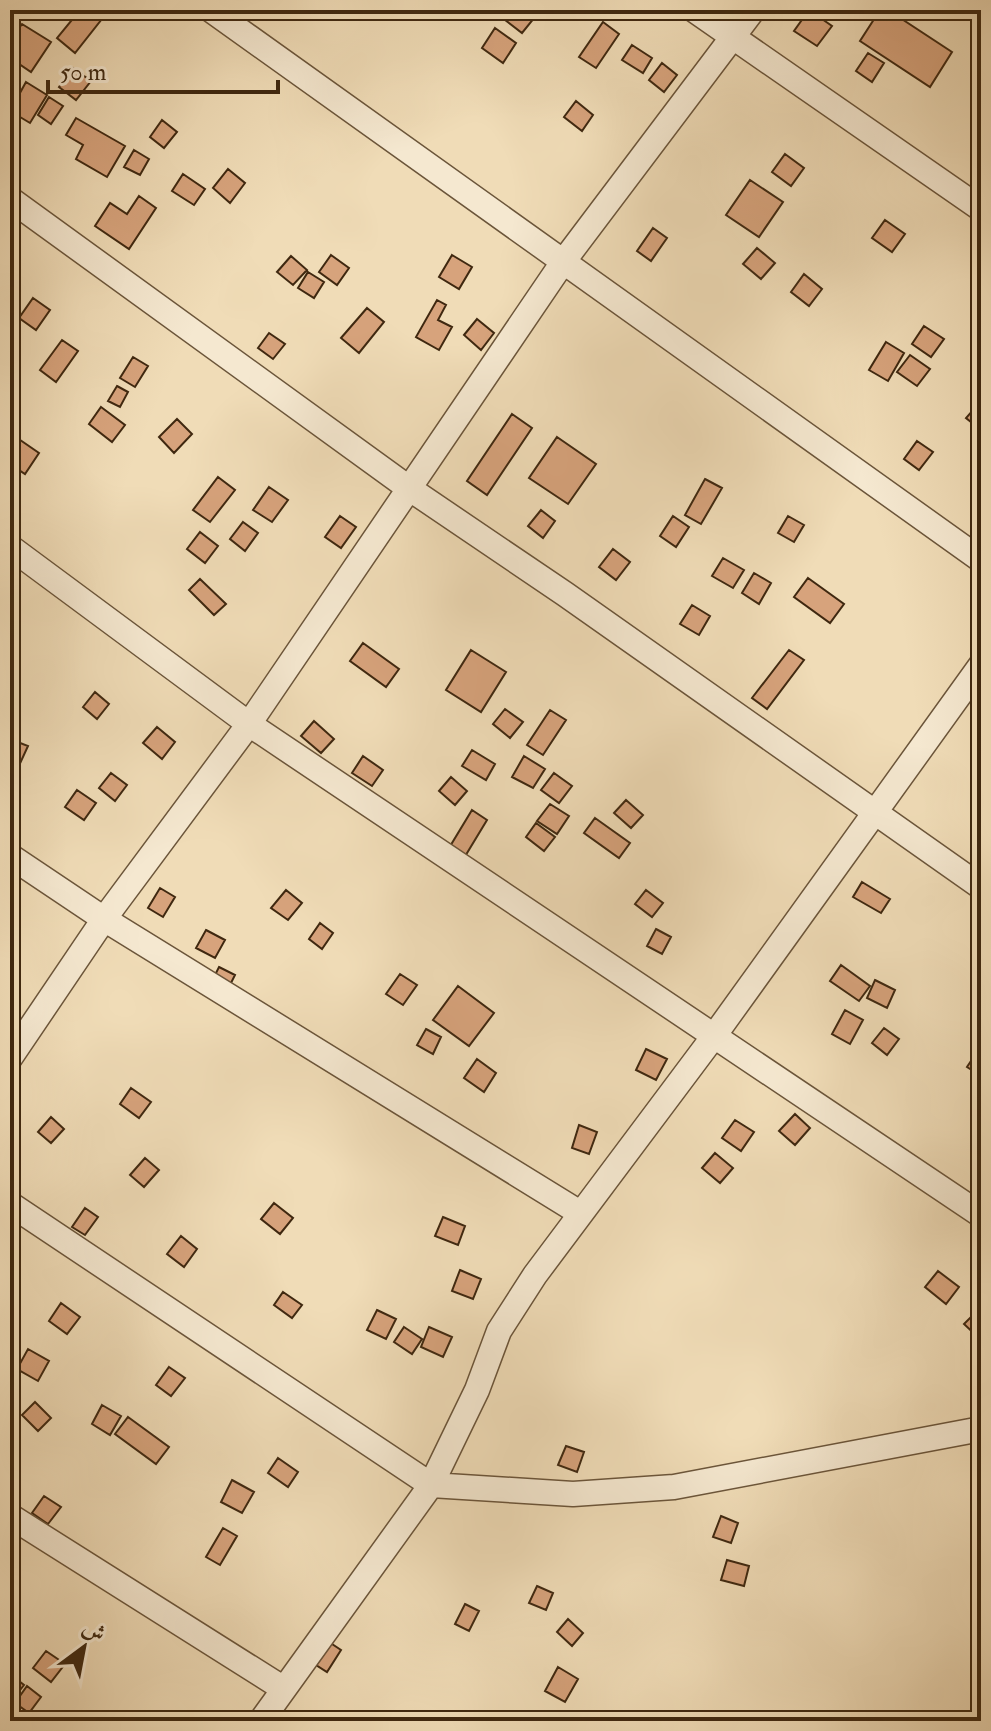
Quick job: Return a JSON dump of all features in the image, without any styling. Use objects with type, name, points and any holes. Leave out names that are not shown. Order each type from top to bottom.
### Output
[{"type":"street","points":[[211,10],[981,560]]},
{"type":"street","points":[[694,10],[981,209]]},
{"type":"street","points":[[10,1058],[104,919],[249,724],[563,262],[753,10]]},
{"type":"street","points":[[10,199],[410,489],[565,594],[981,887]]},
{"type":"street","points":[[10,547],[249,724],[981,1215]]},
{"type":"street","points":[[261,1721],[431,1485],[477,1390],[499,1331],[535,1275],[714,1036],[981,665]]},
{"type":"street","points":[[10,856],[104,919],[580,1213]]},
{"type":"street","points":[[10,1204],[431,1485],[573,1494],[674,1487],[981,1429]]},
{"type":"street","points":[[10,1516],[284,1689]]},
{"type":"building","points":[[80,10],[109,10],[75,53],[57,38]]},
{"type":"building","points":[[505,10],[526,10],[535,17],[522,33],[500,16]]},
{"type":"building","points":[[809,10],[832,26],[817,46],[794,31]]},
{"type":"building","points":[[880,10],[888,10],[952,52],[930,87],[860,41]]},
{"type":"building","points":[[603,22],[619,34],[596,68],[579,57]]},
{"type":"building","points":[[22,24],[51,42],[31,72],[19,64],[10,78],[10,41]]},
{"type":"building","points":[[495,28],[516,43],[503,63],[482,48]]},
{"type":"building","points":[[632,45],[652,58],[643,73],[622,60]]},
{"type":"building","points":[[868,53],[884,63],[872,82],[856,71]]},
{"type":"building","points":[[662,63],[677,75],[664,92],[649,80]]},
{"type":"building","points":[[73,68],[91,81],[76,100],[59,87]]},
{"type":"building","points":[[26,82],[47,95],[30,123],[10,111]]},
{"type":"building","points":[[49,97],[63,106],[51,124],[38,115]]},
{"type":"building","points":[[576,101],[593,115],[582,131],[564,117]]},
{"type":"building","points":[[76,118],[125,146],[107,177],[76,159],[83,145],[66,135]]},
{"type":"building","points":[[162,120],[177,132],[164,148],[150,137]]},
{"type":"building","points":[[134,150],[149,159],[140,175],[124,167]]},
{"type":"building","points":[[785,154],[804,168],[791,186],[772,172]]},
{"type":"building","points":[[228,169],[245,183],[230,203],[213,188]]},
{"type":"building","points":[[183,174],[205,189],[194,205],[172,191]]},
{"type":"building","points":[[750,180],[783,202],[759,237],[726,215]]},
{"type":"building","points":[[139,196],[156,208],[129,249],[95,226],[110,203],[127,214]]},
{"type":"building","points":[[885,220],[905,234],[892,252],[872,238]]},
{"type":"building","points":[[653,228],[667,238],[651,261],[637,251]]},
{"type":"building","points":[[757,248],[775,263],[761,279],[743,264]]},
{"type":"building","points":[[331,255],[349,268],[337,285],[319,272]]},
{"type":"building","points":[[452,255],[472,267],[459,289],[439,277]]},
{"type":"building","points":[[291,256],[307,270],[293,285],[277,272]]},
{"type":"building","points":[[308,272],[324,282],[314,298],[298,288]]},
{"type":"building","points":[[804,274],[822,289],[809,306],[791,292]]},
{"type":"building","points":[[33,298],[50,310],[36,330],[19,318]]},
{"type":"building","points":[[437,300],[446,305],[438,320],[452,327],[439,350],[416,337]]},
{"type":"building","points":[[367,308],[384,322],[359,353],[341,338]]},
{"type":"building","points":[[477,319],[494,333],[481,350],[464,335]]},
{"type":"building","points":[[924,326],[944,339],[931,357],[912,344]]},
{"type":"building","points":[[269,333],[285,344],[273,359],[258,348]]},
{"type":"building","points":[[62,340],[78,351],[56,382],[40,370]]},
{"type":"building","points":[[886,342],[904,353],[888,381],[869,370]]},
{"type":"building","points":[[910,355],[930,369],[917,386],[897,372]]},
{"type":"building","points":[[133,357],[148,366],[135,387],[120,378]]},
{"type":"building","points":[[117,386],[128,392],[120,407],[108,401]]},
{"type":"building","points":[[10,393],[18,398],[10,413]]},
{"type":"building","points":[[981,401],[981,430],[966,418]]},
{"type":"building","points":[[101,407],[125,425],[112,442],[89,424]]},
{"type":"building","points":[[512,414],[532,428],[487,495],[467,481]]},
{"type":"building","points":[[177,419],[192,434],[174,453],[159,437]]},
{"type":"building","points":[[10,433],[39,453],[25,474],[10,464]]},
{"type":"building","points":[[557,437],[596,464],[568,504],[529,478]]},
{"type":"building","points":[[917,441],[933,452],[919,470],[904,459]]},
{"type":"building","points":[[218,477],[235,490],[210,522],[193,510]]},
{"type":"building","points":[[705,479],[722,488],[701,524],[685,515]]},
{"type":"building","points":[[269,487],[288,500],[272,522],[253,510]]},
{"type":"building","points":[[541,510],[555,521],[543,538],[528,526]]},
{"type":"building","points":[[340,516],[356,527],[341,548],[325,537]]},
{"type":"building","points":[[673,516],[689,527],[676,547],[660,536]]},
{"type":"building","points":[[788,516],[804,525],[794,542],[778,533]]},
{"type":"building","points":[[243,522],[258,533],[245,551],[230,539]]},
{"type":"building","points":[[200,532],[218,546],[205,563],[187,549]]},
{"type":"building","points":[[613,549],[630,562],[616,580],[599,567]]},
{"type":"building","points":[[723,558],[744,570],[733,588],[712,576]]},
{"type":"building","points":[[754,573],[771,583],[759,604],[742,593]]},
{"type":"building","points":[[808,578],[844,604],[830,623],[794,597]]},
{"type":"building","points":[[200,579],[226,604],[214,615],[189,590]]},
{"type":"building","points":[[692,605],[710,616],[699,635],[680,624]]},
{"type":"building","points":[[363,643],[399,669],[386,687],[350,661]]},
{"type":"building","points":[[471,650],[506,672],[481,712],[446,690]]},
{"type":"building","points":[[789,650],[804,660],[767,709],[752,698]]},
{"type":"building","points":[[95,692],[109,704],[97,719],[83,707]]},
{"type":"building","points":[[505,709],[523,722],[510,738],[493,724]]},
{"type":"building","points":[[550,710],[566,720],[543,755],[527,745]]},
{"type":"building","points":[[314,721],[334,739],[321,753],[301,736]]},
{"type":"building","points":[[157,727],[175,742],[162,759],[143,743]]},
{"type":"building","points":[[10,739],[28,746],[17,770],[10,767]]},
{"type":"building","points":[[472,750],[495,764],[486,780],[462,766]]},
{"type":"building","points":[[363,756],[383,770],[372,786],[352,773]]},
{"type":"building","points":[[524,756],[545,769],[533,788],[512,777]]},
{"type":"building","points":[[111,773],[127,785],[115,801],[99,788]]},
{"type":"building","points":[[554,773],[572,786],[559,803],[541,790]]},
{"type":"building","points":[[451,777],[467,791],[455,805],[439,791]]},
{"type":"building","points":[[77,790],[96,803],[84,820],[65,807]]},
{"type":"building","points":[[626,800],[643,815],[631,828],[614,813]]},
{"type":"building","points":[[550,804],[569,816],[557,834],[537,821]]},
{"type":"building","points":[[472,810],[487,820],[464,858],[449,848]]},
{"type":"building","points":[[595,818],[630,843],[619,858],[584,833]]},
{"type":"building","points":[[536,823],[555,837],[544,851],[526,837]]},
{"type":"building","points":[[862,882],[890,899],[881,913],[853,897]]},
{"type":"building","points":[[160,888],[175,897],[163,917],[148,908]]},
{"type":"building","points":[[286,890],[302,903],[288,920],[271,908]]},
{"type":"building","points":[[646,890],[663,903],[652,917],[635,904]]},
{"type":"building","points":[[320,923],[333,933],[322,949],[309,939]]},
{"type":"building","points":[[656,929],[671,937],[662,954],[647,946]]},
{"type":"building","points":[[206,930],[225,940],[215,958],[196,948]]},
{"type":"building","points":[[841,965],[870,986],[859,1001],[830,981]]},
{"type":"building","points":[[219,967],[235,975],[226,993],[210,985]]},
{"type":"building","points":[[400,974],[417,985],[403,1005],[386,994]]},
{"type":"building","points":[[875,980],[895,990],[887,1008],[867,998]]},
{"type":"building","points":[[458,986],[494,1013],[469,1046],[433,1020]]},
{"type":"building","points":[[845,1010],[863,1020],[850,1044],[832,1034]]},
{"type":"building","points":[[884,1028],[899,1039],[887,1055],[872,1043]]},
{"type":"building","points":[[426,1029],[441,1037],[433,1054],[417,1045]]},
{"type":"building","points":[[981,1046],[981,1076],[967,1067]]},
{"type":"building","points":[[646,1049],[667,1059],[656,1080],[636,1070]]},
{"type":"building","points":[[477,1059],[496,1073],[484,1092],[464,1078]]},
{"type":"building","points":[[131,1088],[151,1102],[139,1118],[120,1104]]},
{"type":"building","points":[[795,1114],[810,1128],[795,1145],[779,1131]]},
{"type":"building","points":[[51,1117],[64,1129],[51,1143],[38,1132]]},
{"type":"building","points":[[735,1120],[754,1132],[741,1151],[722,1138]]},
{"type":"building","points":[[579,1125],[597,1132],[589,1154],[572,1148]]},
{"type":"building","points":[[715,1153],[733,1168],[720,1183],[702,1168]]},
{"type":"building","points":[[145,1158],[159,1170],[144,1187],[130,1175]]},
{"type":"building","points":[[274,1203],[293,1218],[280,1234],[261,1219]]},
{"type":"building","points":[[85,1208],[98,1217],[85,1235],[72,1227]]},
{"type":"building","points":[[443,1217],[465,1226],[458,1245],[435,1236]]},
{"type":"building","points":[[181,1236],[197,1249],[184,1267],[167,1254]]},
{"type":"building","points":[[460,1270],[481,1279],[473,1299],[452,1291]]},
{"type":"building","points":[[938,1271],[959,1287],[946,1304],[925,1287]]},
{"type":"building","points":[[283,1292],[302,1305],[292,1318],[274,1305]]},
{"type":"building","points":[[61,1303],[80,1317],[67,1334],[49,1321]]},
{"type":"building","points":[[980,1308],[981,1338],[980,1339],[964,1324]]},
{"type":"building","points":[[377,1310],[396,1319],[386,1339],[367,1330]]},
{"type":"building","points":[[404,1327],[422,1339],[412,1354],[394,1342]]},
{"type":"building","points":[[429,1327],[452,1337],[443,1357],[421,1347]]},
{"type":"building","points":[[28,1349],[49,1361],[38,1381],[17,1369]]},
{"type":"building","points":[[169,1367],[185,1378],[171,1396],[156,1385]]},
{"type":"building","points":[[35,1402],[51,1418],[38,1431],[22,1415]]},
{"type":"building","points":[[102,1405],[121,1416],[110,1435],[92,1424]]},
{"type":"building","points":[[128,1417],[169,1447],[156,1464],[115,1434]]},
{"type":"building","points":[[566,1446],[584,1452],[577,1472],[558,1465]]},
{"type":"building","points":[[278,1458],[298,1472],[288,1487],[268,1473]]},
{"type":"building","points":[[232,1480],[254,1492],[242,1513],[221,1502]]},
{"type":"building","points":[[44,1496],[61,1507],[48,1524],[32,1513]]},
{"type":"building","points":[[721,1516],[738,1523],[731,1543],[713,1537]]},
{"type":"building","points":[[223,1528],[237,1536],[220,1565],[206,1557]]},
{"type":"building","points":[[727,1560],[749,1566],[744,1586],[721,1580]]},
{"type":"building","points":[[537,1586],[553,1593],[546,1610],[529,1603]]},
{"type":"building","points":[[465,1604],[479,1611],[469,1631],[455,1624]]},
{"type":"building","points":[[568,1619],[583,1633],[572,1646],[557,1632]]},
{"type":"building","points":[[320,1636],[341,1650],[327,1672],[305,1658]]},
{"type":"building","points":[[46,1651],[65,1664],[51,1682],[33,1668]]},
{"type":"building","points":[[558,1667],[578,1679],[565,1702],[545,1691]]},
{"type":"building","points":[[10,1674],[24,1685],[13,1699],[10,1696]]},
{"type":"building","points":[[27,1686],[41,1697],[29,1713],[15,1703]]}]
